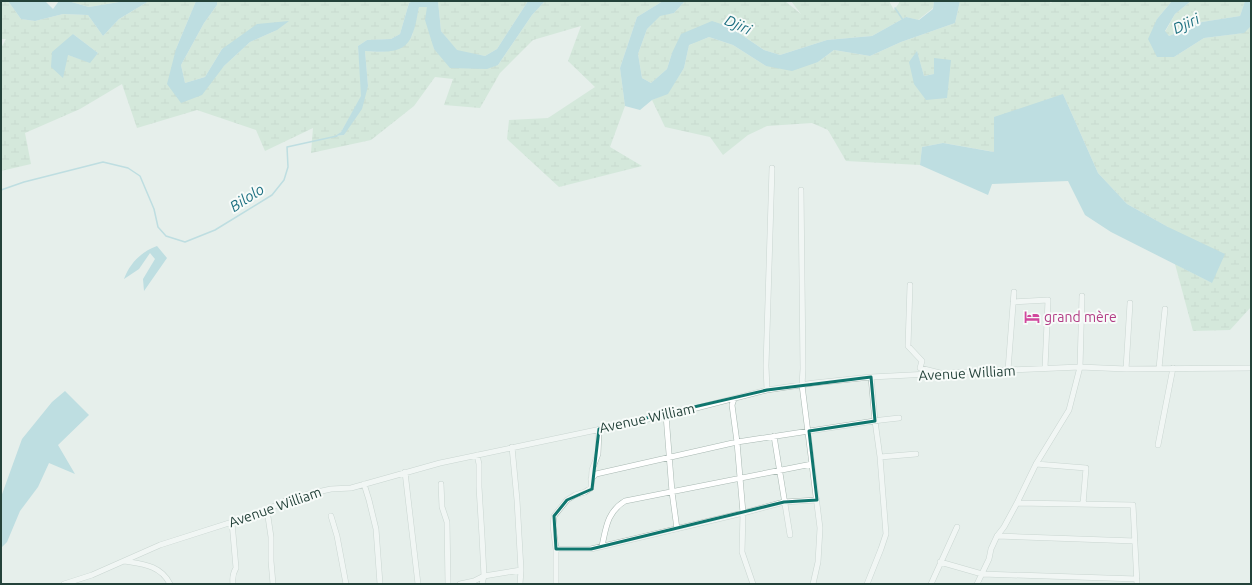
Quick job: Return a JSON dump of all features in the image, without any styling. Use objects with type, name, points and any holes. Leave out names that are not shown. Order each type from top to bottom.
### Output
[{"type":"street","points":[[767,390],[766,366],[772,168]]},
{"type":"street","points":[[801,190],[802,385],[817,500],[820,544],[813,584]]},
{"type":"street","points":[[910,285],[908,346],[922,361],[920,368],[944,374]]},
{"type":"street","points":[[1008,370],[1014,292]]},
{"type":"street","points":[[977,584],[989,559],[991,549],[997,536],[1004,527],[1017,503],[1036,464],[1069,410],[1080,368],[1082,296]]},
{"type":"street","points":[[1013,302],[1048,300],[1045,368]]},
{"type":"street","points":[[1126,369],[1130,303]]},
{"type":"street","points":[[1159,368],[1165,309]]},
{"type":"street","name":"Avenue William","points":[[64,584],[92,575],[160,545],[267,510],[285,501],[308,494],[331,489],[351,488],[477,454],[666,415],[767,390],[871,377],[1045,368],[1251,368]]},
{"type":"street","points":[[1158,445],[1173,368]]},
{"type":"street","points":[[867,584],[886,534],[880,457],[871,377]]},
{"type":"street","points":[[734,399],[732,405],[737,442],[743,513],[742,552],[752,584]]},
{"type":"street","points":[[666,415],[672,492],[677,529]]},
{"type":"street","points":[[591,479],[596,474],[737,442],[899,418]]},
{"type":"street","points":[[556,584],[556,549],[553,526],[554,516],[567,500],[575,495],[589,490],[591,486],[592,470],[598,454],[599,429]]},
{"type":"street","points":[[774,436],[778,471],[790,535]]},
{"type":"street","points":[[512,447],[517,500],[521,570],[520,584]]},
{"type":"street","points":[[477,454],[479,464],[484,576],[482,584]]},
{"type":"street","points":[[880,457],[916,454]]},
{"type":"street","points":[[602,546],[611,515],[616,507],[625,501],[812,464]]},
{"type":"street","points":[[1036,464],[1086,468],[1083,504]]},
{"type":"street","points":[[406,472],[418,584]]},
{"type":"street","points":[[364,484],[376,529],[380,584]]},
{"type":"street","points":[[441,484],[442,507],[447,522],[448,584]]},
{"type":"street","points":[[556,549],[586,549],[602,546],[784,502],[817,500]]},
{"type":"street","points":[[940,562],[982,574],[1137,582],[1133,505],[1017,503]]},
{"type":"street","points":[[267,510],[271,536],[270,561],[273,584]]},
{"type":"street","points":[[332,516],[346,584]]},
{"type":"street","points":[[232,522],[236,568],[233,573],[233,584]]},
{"type":"street","points":[[931,584],[957,527]]},
{"type":"street","points":[[997,536],[1135,541]]},
{"type":"street","points":[[123,561],[151,566],[158,569],[162,572],[170,584]]},
{"type":"street","points":[[460,584],[474,581],[484,576],[521,570]]},
{"type":"highlighted area","points":[[871,377],[875,421],[809,431],[817,500],[784,502],[591,549],[556,549],[554,516],[567,500],[592,489],[599,429],[767,390]]},
{"type":"green space","points":[[1,1],[8,1],[21,19],[35,21],[63,14],[88,15],[103,36],[119,19],[149,1],[196,1],[176,49],[181,102],[250,42],[277,30],[222,49],[205,77],[185,83],[181,65],[204,23],[217,5],[217,1],[413,1],[409,3],[400,34],[391,39],[367,40],[358,46],[362,96],[341,132],[336,136],[344,135],[368,86],[365,51],[383,52],[412,36],[419,7],[427,7],[434,49],[498,65],[532,15],[545,1],[663,1],[637,17],[620,68],[625,106],[610,147],[642,166],[559,187],[507,139],[509,120],[548,118],[595,87],[568,61],[581,26],[533,40],[500,73],[480,108],[444,105],[453,79],[435,77],[414,106],[371,140],[311,153],[313,128],[265,151],[256,130],[197,110],[137,128],[122,84],[80,109],[25,133],[31,164],[1,171],[1,48],[6,39],[1,39]],"holes":[[[73,34],[98,53],[89,62],[68,55]]]},
{"type":"green space","points":[[68,1],[119,1],[119,2],[89,7]]},
{"type":"green space","points":[[438,1],[528,1],[497,49],[485,56],[457,51],[441,31]]},
{"type":"green space","points":[[685,1],[785,1],[801,14],[791,1],[889,1],[894,10],[899,1],[934,1],[933,8],[918,20],[906,17],[872,36],[827,40],[780,55],[764,50],[730,27],[672,53],[667,69],[651,83],[642,78],[638,54],[647,29],[660,15],[674,13]]},
{"type":"green space","points":[[960,1],[1048,1],[1051,3],[1053,1],[1172,1],[1157,19],[1174,57],[1204,38],[1243,33],[1251,26],[1251,307],[1230,330],[1193,331],[1175,264],[1212,283],[1168,227],[1127,204],[1098,173],[1063,94],[995,152],[943,143],[922,147],[920,165],[846,161],[828,130],[812,123],[767,126],[748,135],[723,155],[710,137],[665,127],[652,100],[668,93],[684,68],[689,45],[709,37],[733,45],[766,66],[818,62],[834,50],[870,56],[901,42],[955,23]],"holes":[[[917,52],[924,76],[934,74],[914,84]]]},
{"type":"green space","points":[[1191,1],[1245,1],[1240,16],[1202,22],[1169,36],[1165,32],[1175,14]]},
{"type":"water","points":[[8,1],[45,1],[53,9],[59,1],[68,1],[89,7],[119,1],[149,1],[119,19],[103,36],[88,15],[63,14],[35,21],[21,19]]},
{"type":"water","points":[[196,1],[217,1],[217,5],[204,23],[181,65],[185,83],[205,77],[222,49],[257,24],[289,21],[277,30],[250,42],[224,66],[202,95],[181,103],[167,84],[176,49]]},
{"type":"water","points":[[413,1],[438,1],[441,31],[457,50],[485,56],[497,49],[528,1],[545,1],[532,15],[498,65],[487,69],[450,68],[434,49],[425,20],[427,7],[419,7],[413,32],[409,41],[404,46],[399,49],[385,52],[365,51],[368,86],[362,109],[344,135],[335,136],[341,132],[361,96],[358,46],[367,40],[391,39],[400,34],[409,3]]},
{"type":"water","points":[[663,1],[685,1],[674,13],[660,16],[647,29],[638,54],[642,78],[651,83],[667,69],[672,53],[681,34],[712,21],[730,27],[764,50],[780,55],[827,40],[872,36],[906,17],[919,20],[933,9],[934,1],[960,1],[955,23],[901,42],[870,56],[834,50],[818,62],[792,71],[766,66],[733,45],[709,37],[689,45],[684,68],[668,94],[652,100],[640,110],[625,106],[620,68],[637,17]]},
{"type":"water","points":[[1172,1],[1191,1],[1175,14],[1165,31],[1169,36],[1202,22],[1240,16],[1245,1],[1251,1],[1251,26],[1244,33],[1204,38],[1174,57],[1157,57],[1148,39],[1157,19]]},
{"type":"water","points":[[73,34],[98,53],[90,63],[68,55],[63,78],[51,67],[52,52]]},
{"type":"water","points":[[917,51],[924,76],[934,74],[934,58],[951,60],[947,98],[926,100],[914,84],[909,62]]},
{"type":"water","points":[[1063,94],[1098,173],[1127,204],[1168,227],[1225,254],[1212,283],[1111,232],[1085,215],[1068,181],[992,184],[988,195],[920,165],[922,147],[943,143],[994,152],[994,117]]},
{"type":"water","points":[[157,246],[167,258],[144,291],[143,279],[155,259],[150,253],[139,269],[124,279],[129,268],[141,255]]},
{"type":"water","points":[[65,391],[89,415],[58,445],[75,474],[49,463],[38,487],[20,511],[7,542],[1,548],[1,497],[22,439],[52,402]]},
{"type":"waterway","points":[[895,8],[903,20]]},
{"type":"waterway","name":"Bilolo","points":[[1,190],[24,182],[103,162],[128,168],[140,176],[154,209],[158,227],[166,236],[185,242],[215,230],[272,195],[284,180],[288,167],[287,147],[337,136]]},
{"type":"place","name":"grand mère","points":[[1032,317]]},
{"type":"water label","name":"Djiri","points":[[1186,24]]},
{"type":"water label","name":"Djiri","points":[[738,25]]}]
